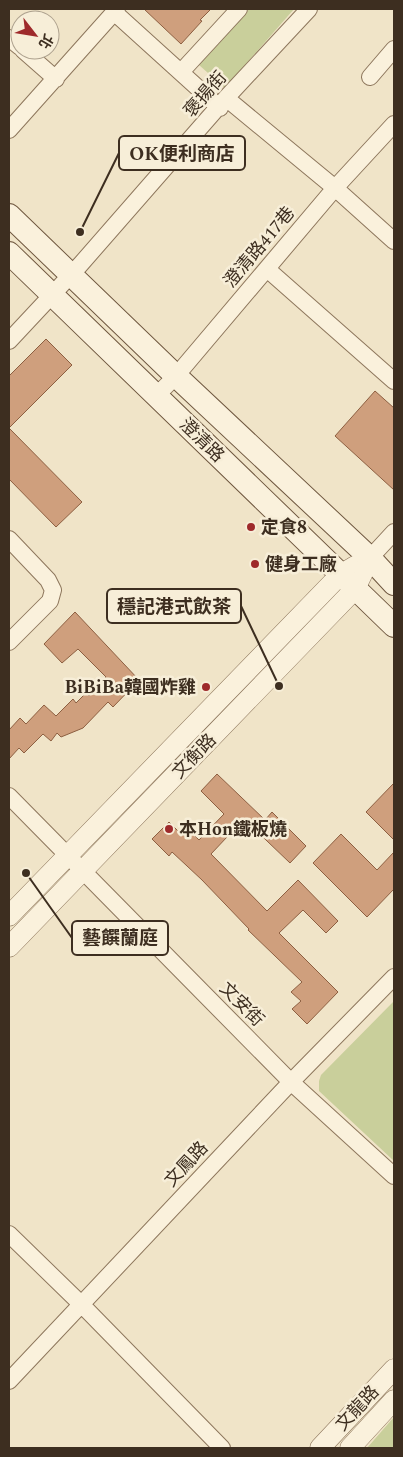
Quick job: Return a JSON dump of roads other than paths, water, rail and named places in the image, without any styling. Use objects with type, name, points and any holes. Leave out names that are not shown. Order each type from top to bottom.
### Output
[{"type":"main road","name":"澄清路","points":[[9,215],[176,376],[370,558],[394,584]]},
{"type":"main road","name":"澄清路","points":[[9,254],[394,626]]},
{"type":"street","points":[[181,72],[239,9]]},
{"type":"street","name":"褒揚街","points":[[9,341],[309,9]]},
{"type":"street","points":[[9,130],[116,10],[181,72],[335,188],[394,241]]},
{"type":"street","points":[[370,77],[394,49]]},
{"type":"street","points":[[34,60],[56,79]]},
{"type":"street","name":"澄清路417巷","points":[[156,396],[176,376],[335,188],[394,124]]},
{"type":"street","points":[[267,269],[394,381]]},
{"type":"street","points":[[348,582],[394,532]]},
{"type":"street","points":[[9,539],[48,580],[54,590],[50,601],[9,642]]},
{"type":"street","name":"文衡路","points":[[9,916],[67,855],[348,582]]},
{"type":"street","name":"文衡路","points":[[9,947],[83,871],[348,582]]},
{"type":"street","name":"文安街","points":[[9,796],[291,1082],[394,1176]]},
{"type":"street","name":"文鳳路","points":[[9,1381],[291,1082],[394,977]]},
{"type":"street","points":[[9,1234],[82,1305],[222,1448]]},
{"type":"street","name":"文龍路","points":[[320,1448],[394,1369]]},
{"type":"street","name":"文龍路","points":[[350,1448],[394,1400]]},
{"type":"place","name":"OK便利商店","points":[[80,232]]},
{"type":"place","name":"定食8","points":[[251,527]]},
{"type":"place","name":"健身工廠","points":[[255,564]]},
{"type":"place","name":"穩記港式飲茶","points":[[279,686]]},
{"type":"place","name":"BiBiBa韓國炸雞","points":[[206,687]]},
{"type":"place","name":"本Hon鐵板燒","points":[[169,829]]},
{"type":"place","name":"藝饌蘭庭","points":[[26,873]]}]
